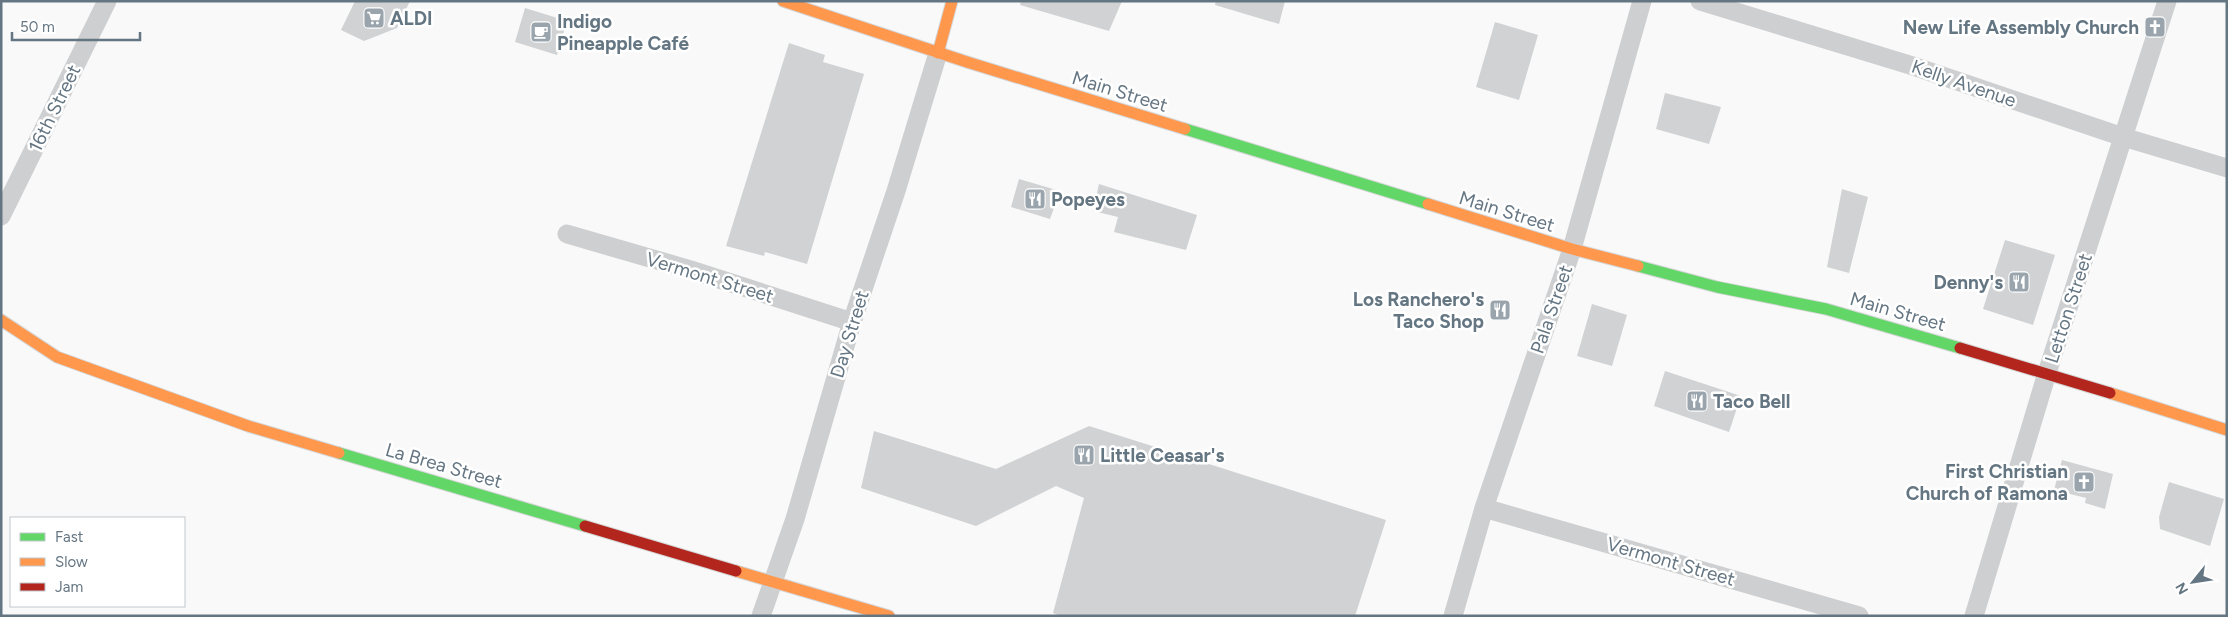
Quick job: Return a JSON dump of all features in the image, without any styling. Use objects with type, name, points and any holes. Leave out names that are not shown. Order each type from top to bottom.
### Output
[{"type":"main road","name":"Main Street","points":[[783,1],[938,53],[1572,249],[1717,287],[1826,309],[2047,373],[2227,430]]},
{"type":"main road","points":[[938,53],[952,1]]},
{"type":"main road","name":"La Brea Street","points":[[1,320],[57,357],[248,426],[889,616]]},
{"type":"street","name":"16th Street","points":[[1,216],[107,1]]},
{"type":"street","name":"Pala Street","points":[[1453,616],[1484,508],[1572,249],[1642,1]]},
{"type":"street","name":"Kelly Avenue","points":[[1700,1],[1912,66],[2123,138],[2227,168]]},
{"type":"street","name":"Letton Street","points":[[1974,616],[2047,373],[2167,1]]},
{"type":"street","name":"Day Street","points":[[761,616],[795,519],[852,322],[896,191],[938,53]]},
{"type":"street","name":"Vermont Street","points":[[567,234],[691,270],[852,322]]},
{"type":"street","name":"Vermont Street","points":[[1484,508],[1859,616]]},
{"type":"building","name":"ALDI","points":[[355,1],[410,1],[397,28],[364,41],[341,30]]},
{"type":"building","points":[[1021,1],[1122,1],[1109,31],[1020,5]]},
{"type":"building","points":[[1216,1],[1285,1],[1279,24],[1215,5]]},
{"type":"building","name":"Indigo Pineapple Café","points":[[525,8],[567,21],[557,55],[515,42]]},
{"type":"building","points":[[1495,22],[1538,35],[1519,100],[1476,87]]},
{"type":"building","points":[[789,43],[825,55],[823,62],[864,74],[807,264],[765,252],[764,256],[726,246]]},
{"type":"building","points":[[1665,93],[1721,107],[1709,144],[1656,129]]},
{"type":"building","name":"Popeyes","points":[[1019,179],[1060,191],[1050,219],[1011,207]]},
{"type":"building","points":[[1099,184],[1197,215],[1186,250],[1114,232],[1118,217],[1093,211]]},
{"type":"building","points":[[1842,189],[1868,197],[1849,273],[1827,267]]},
{"type":"building","name":"Denny's","points":[[2005,240],[2055,255],[2033,325],[1983,309]]},
{"type":"building","points":[[1592,304],[1627,315],[1612,366],[1577,356]]},
{"type":"building","name":"Taco Bell","points":[[1665,371],[1741,396],[1729,432],[1654,406]]},
{"type":"building","points":[[1089,426],[1386,520],[1355,616],[1060,616],[1053,613],[1084,498],[1056,486],[976,526],[861,488],[874,431],[996,469]]},
{"type":"building","name":"First Christian Church of Ramona","points":[[2062,460],[2113,474],[2105,509],[2085,503],[2086,498],[2054,490]]},
{"type":"building","points":[[2169,482],[2224,499],[2210,546],[2160,529],[2159,517]]},
{"type":"traffic: fast","points":[[1185,129],[1428,204]]},
{"type":"traffic: fast","points":[[1638,266],[1717,287],[1826,309],[1960,348]]},
{"type":"traffic: fast","points":[[339,453],[585,526]]},
{"type":"traffic: slow","points":[[783,1],[967,62],[1185,129]]},
{"type":"traffic: slow","points":[[938,53],[952,1]]},
{"type":"traffic: slow","points":[[1428,204],[1572,249],[1638,266]]},
{"type":"traffic: slow","points":[[1,320],[57,357],[248,426],[339,453]]},
{"type":"traffic: slow","points":[[2110,393],[2227,430]]},
{"type":"traffic: slow","points":[[736,571],[889,616]]},
{"type":"traffic: jam","points":[[1960,348],[2110,393]]},
{"type":"traffic: jam","points":[[585,526],[736,571]]},
{"type":"place","name":"ALDI","points":[[374,18]]},
{"type":"place","name":"New Life Assembly Church","points":[[2155,27]]},
{"type":"place","name":"Indigo Pineapple Café","points":[[541,32]]},
{"type":"place","name":"Popeyes","points":[[1035,199]]},
{"type":"place","name":"Denny's","points":[[2019,282]]},
{"type":"place","name":"Los Ranchero's Taco Shop","points":[[1500,310]]},
{"type":"place","name":"Taco Bell","points":[[1697,401]]},
{"type":"place","name":"Little Ceasar's","points":[[1084,455]]},
{"type":"place","name":"First Christian Church of Ramona","points":[[2084,482]]}]
